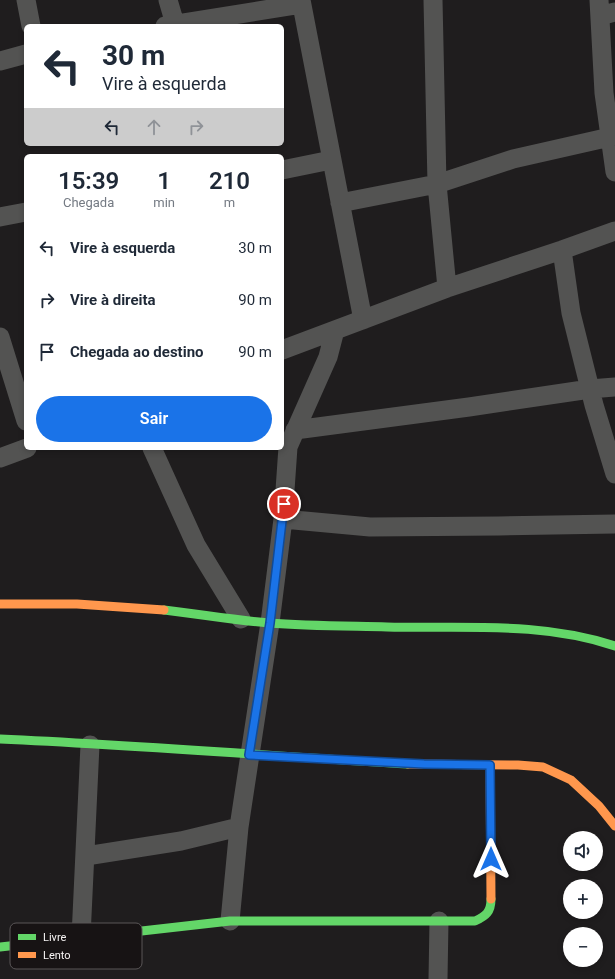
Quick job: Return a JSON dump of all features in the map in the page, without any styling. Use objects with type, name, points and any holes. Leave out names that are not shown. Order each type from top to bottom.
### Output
[{"type":"street","points":[[26,0],[31,24]]},
{"type":"street","points":[[168,0],[170,24]]},
{"type":"street","points":[[433,0],[436,184],[447,288]]},
{"type":"street","points":[[176,24],[301,2],[363,320]]},
{"type":"street","points":[[604,9],[604,93],[615,172]]},
{"type":"street","points":[[0,61],[24,55]]},
{"type":"street","points":[[340,203],[436,184],[513,159],[610,137]]},
{"type":"street","points":[[284,170],[331,160]]},
{"type":"street","points":[[0,217],[24,212]]},
{"type":"street","points":[[284,349],[447,288],[562,250],[615,230]]},
{"type":"street","points":[[562,250],[571,313],[590,389],[615,474]]},
{"type":"street","points":[[230,921],[239,827],[270,623],[283,519],[288,436],[328,357],[336,330]]},
{"type":"street","points":[[0,337],[24,415]]},
{"type":"street","points":[[288,436],[469,407],[590,389],[615,387]]},
{"type":"street","points":[[0,458],[24,449]]},
{"type":"street","points":[[153,450],[196,545],[240,619]]},
{"type":"street","points":[[283,519],[370,527],[615,524]]},
{"type":"street","points":[[0,604],[77,604],[130,607],[270,623],[388,627],[482,627],[551,631],[591,638],[615,646]]},
{"type":"street","points":[[0,739],[72,742],[249,755],[424,764],[543,767],[571,780],[599,806],[615,826]]},
{"type":"street","points":[[82,923],[90,744]]},
{"type":"street","points":[[142,930],[230,921],[475,921],[486,916],[491,906],[490,765]]},
{"type":"street","points":[[86,856],[180,842],[239,827]]},
{"type":"street","points":[[438,979],[439,921]]},
{"type":"street","points":[[0,947],[10,946]]},
{"type":"traffic: fast","points":[[164,610],[284,624],[387,627],[473,627],[530,630],[587,638],[615,646]]},
{"type":"traffic: fast","points":[[0,739],[102,744],[408,764]]},
{"type":"traffic: fast","points":[[142,931],[230,921],[475,921],[487,913],[490,907],[491,899]]},
{"type":"traffic: fast","points":[[0,947],[10,946]]},
{"type":"traffic: slow","points":[[0,604],[77,604],[164,610]]},
{"type":"traffic: slow","points":[[408,764],[518,765],[543,767],[571,780],[599,806],[615,826]]},
{"type":"traffic: slow","points":[[490,765],[491,899]]},
{"type":"route","points":[[284,504],[270,623],[249,755],[424,764],[490,765],[491,859]]}]
